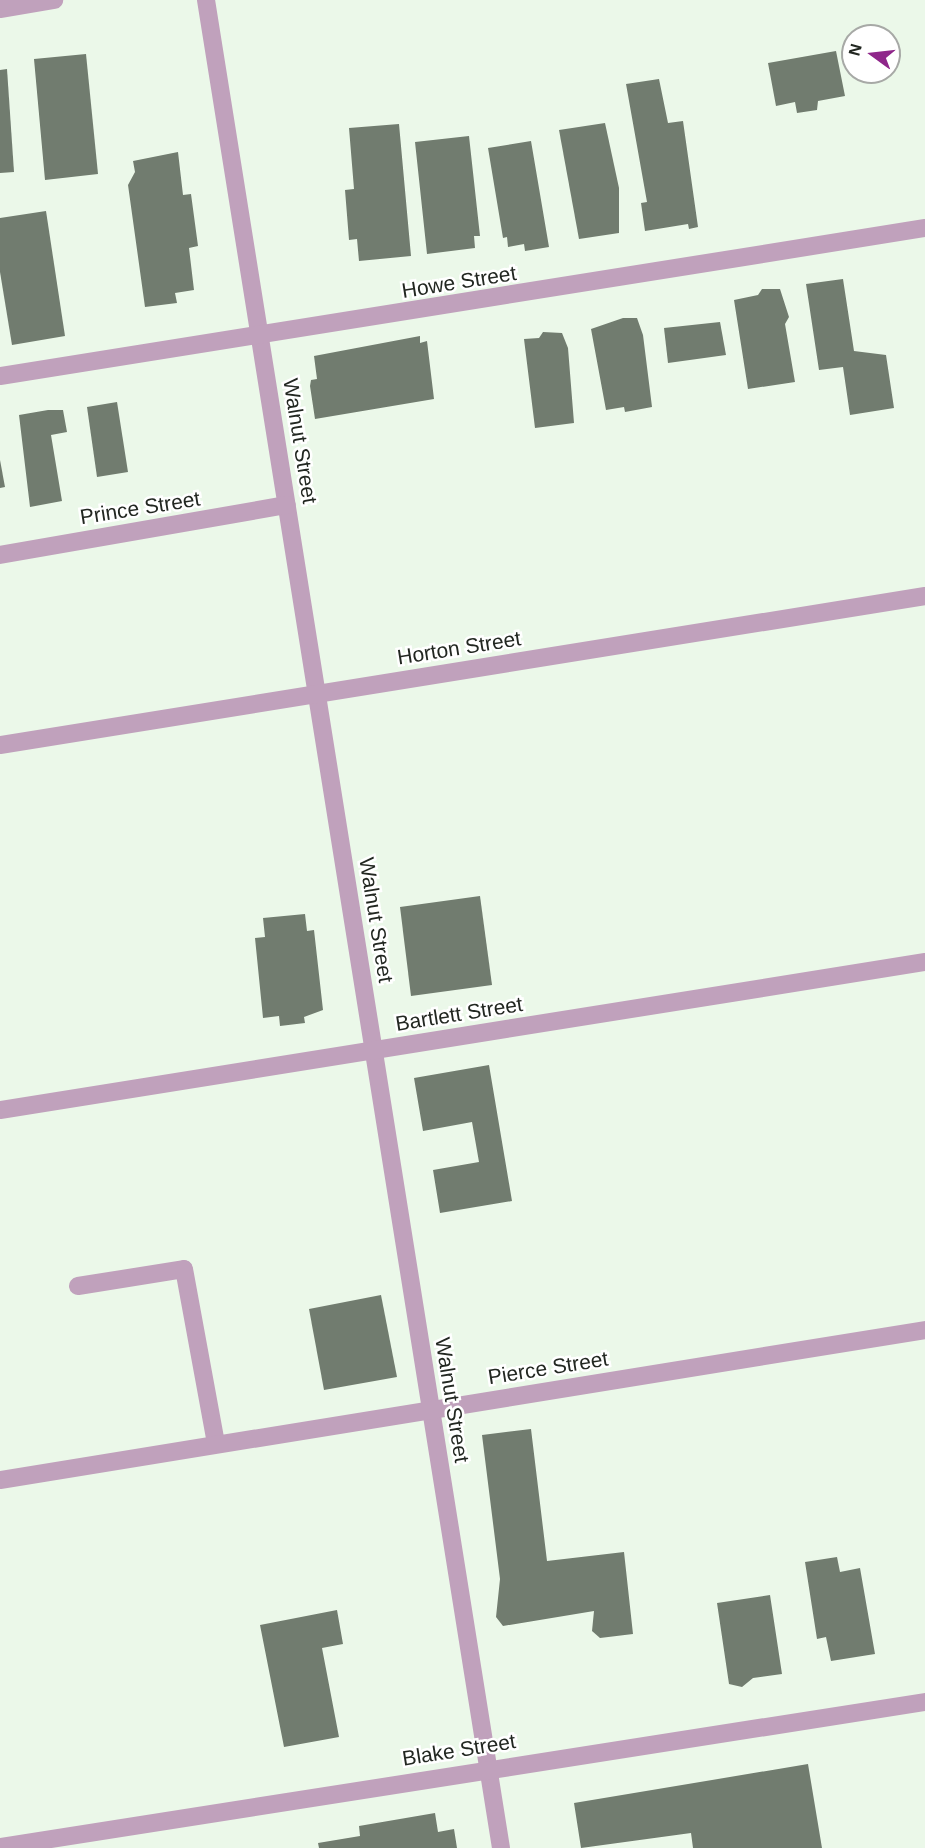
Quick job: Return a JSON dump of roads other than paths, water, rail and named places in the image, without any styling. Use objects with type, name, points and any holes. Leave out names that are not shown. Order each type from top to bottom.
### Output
[{"type":"street","points":[[0,9],[54,0]]},
{"type":"street","name":"Walnut Street","points":[[206,0],[501,1848]]},
{"type":"street","name":"Howe Street","points":[[0,376],[925,228]]},
{"type":"street","name":"Prince Street","points":[[0,555],[287,505]]},
{"type":"street","name":"Horton Street","points":[[0,744],[925,596]]},
{"type":"street","name":"Bartlett Street","points":[[0,1110],[925,962]]},
{"type":"street","points":[[78,1286],[184,1269],[216,1444]]},
{"type":"street","name":"Pierce Street","points":[[0,1480],[925,1330]]},
{"type":"street","name":"Blake Street","points":[[0,1847],[488,1768],[925,1702]]}]
